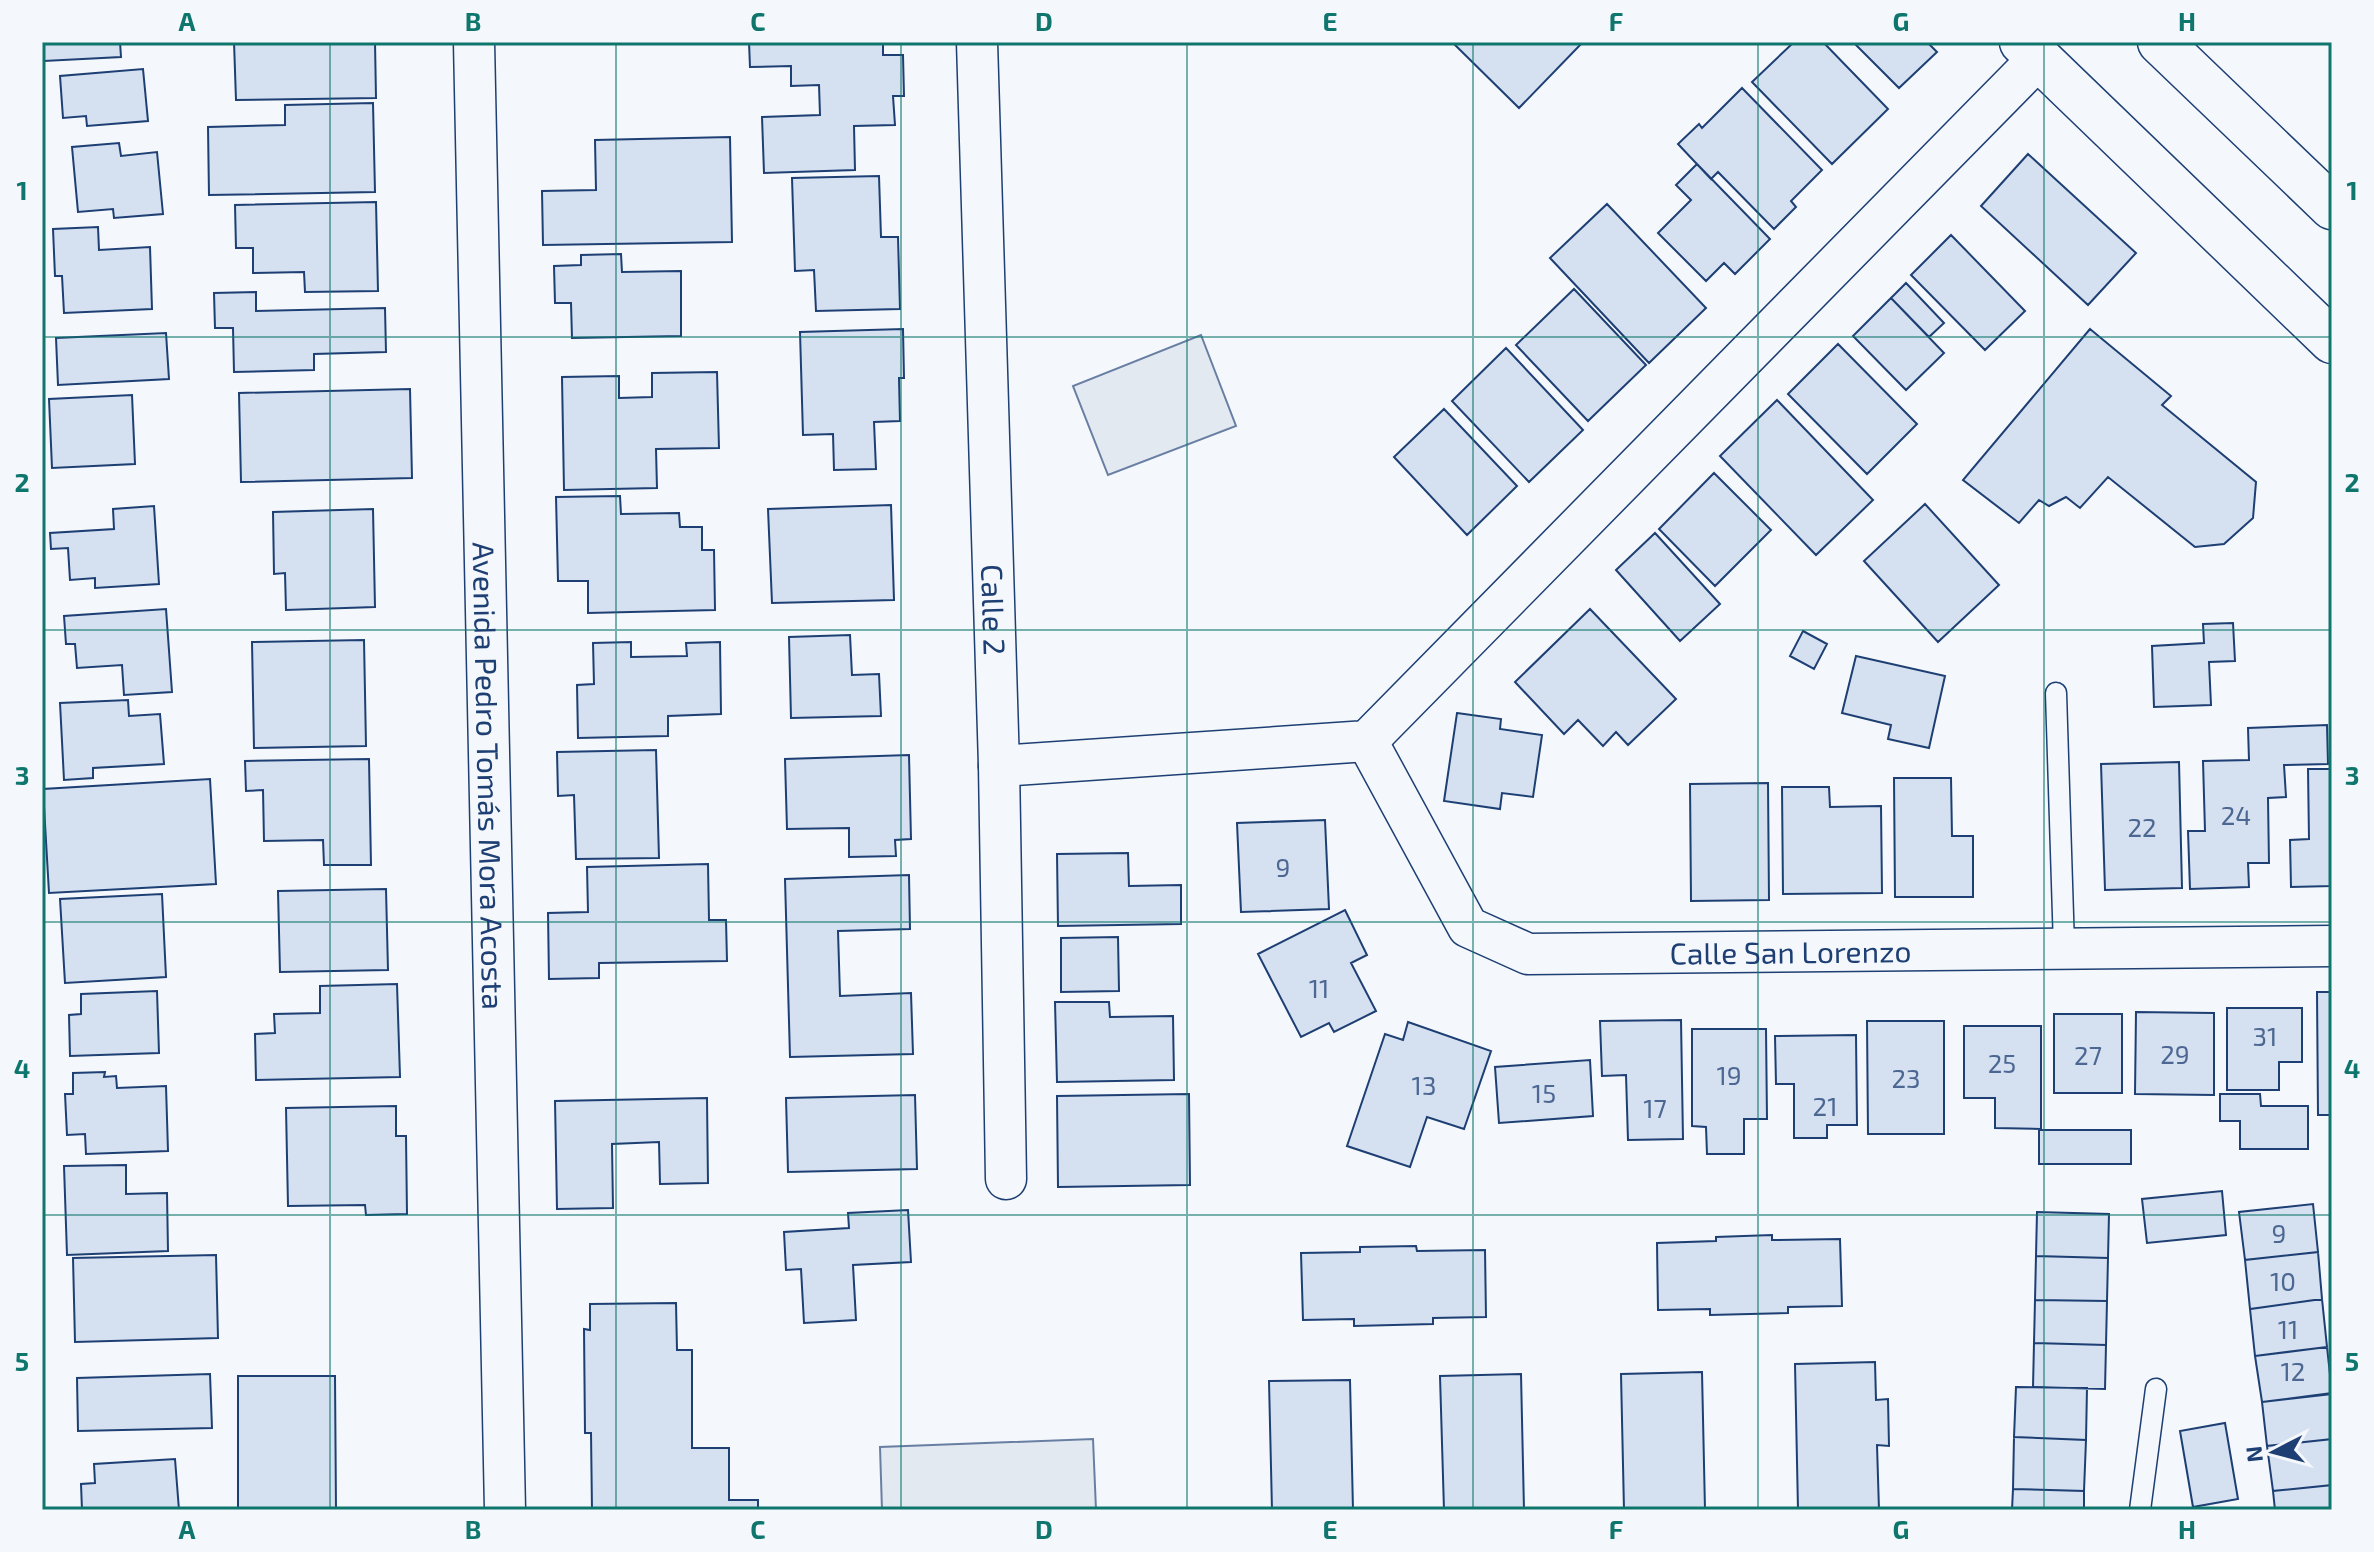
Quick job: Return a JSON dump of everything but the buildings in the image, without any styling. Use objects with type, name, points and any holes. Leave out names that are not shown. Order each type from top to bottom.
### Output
[{"type":"main road","points":[[2160,42],[2332,207]]},
{"type":"main road","points":[[2030,50],[2332,341]]},
{"type":"street","name":"Avenida Pedro Tomás Mora Acosta","points":[[474,42],[505,1510]]},
{"type":"street","name":"Calle 2","points":[[977,42],[999,766],[1006,1179]]},
{"type":"street","points":[[999,766],[1367,741],[2030,50]]},
{"type":"street","name":"Calle San Lorenzo","points":[[1367,741],[1468,927],[1528,954],[2332,946]]},
{"type":"lane","points":[[2056,693],[2064,947]]},
{"type":"lane","points":[[2140,1510],[2156,1389]]},
{"type":"shaded area","points":[[1201,335],[1236,426],[1108,475],[1073,386]]},
{"type":"shaded area","points":[[1093,1439],[1096,1510],[882,1510],[880,1447]]}]
